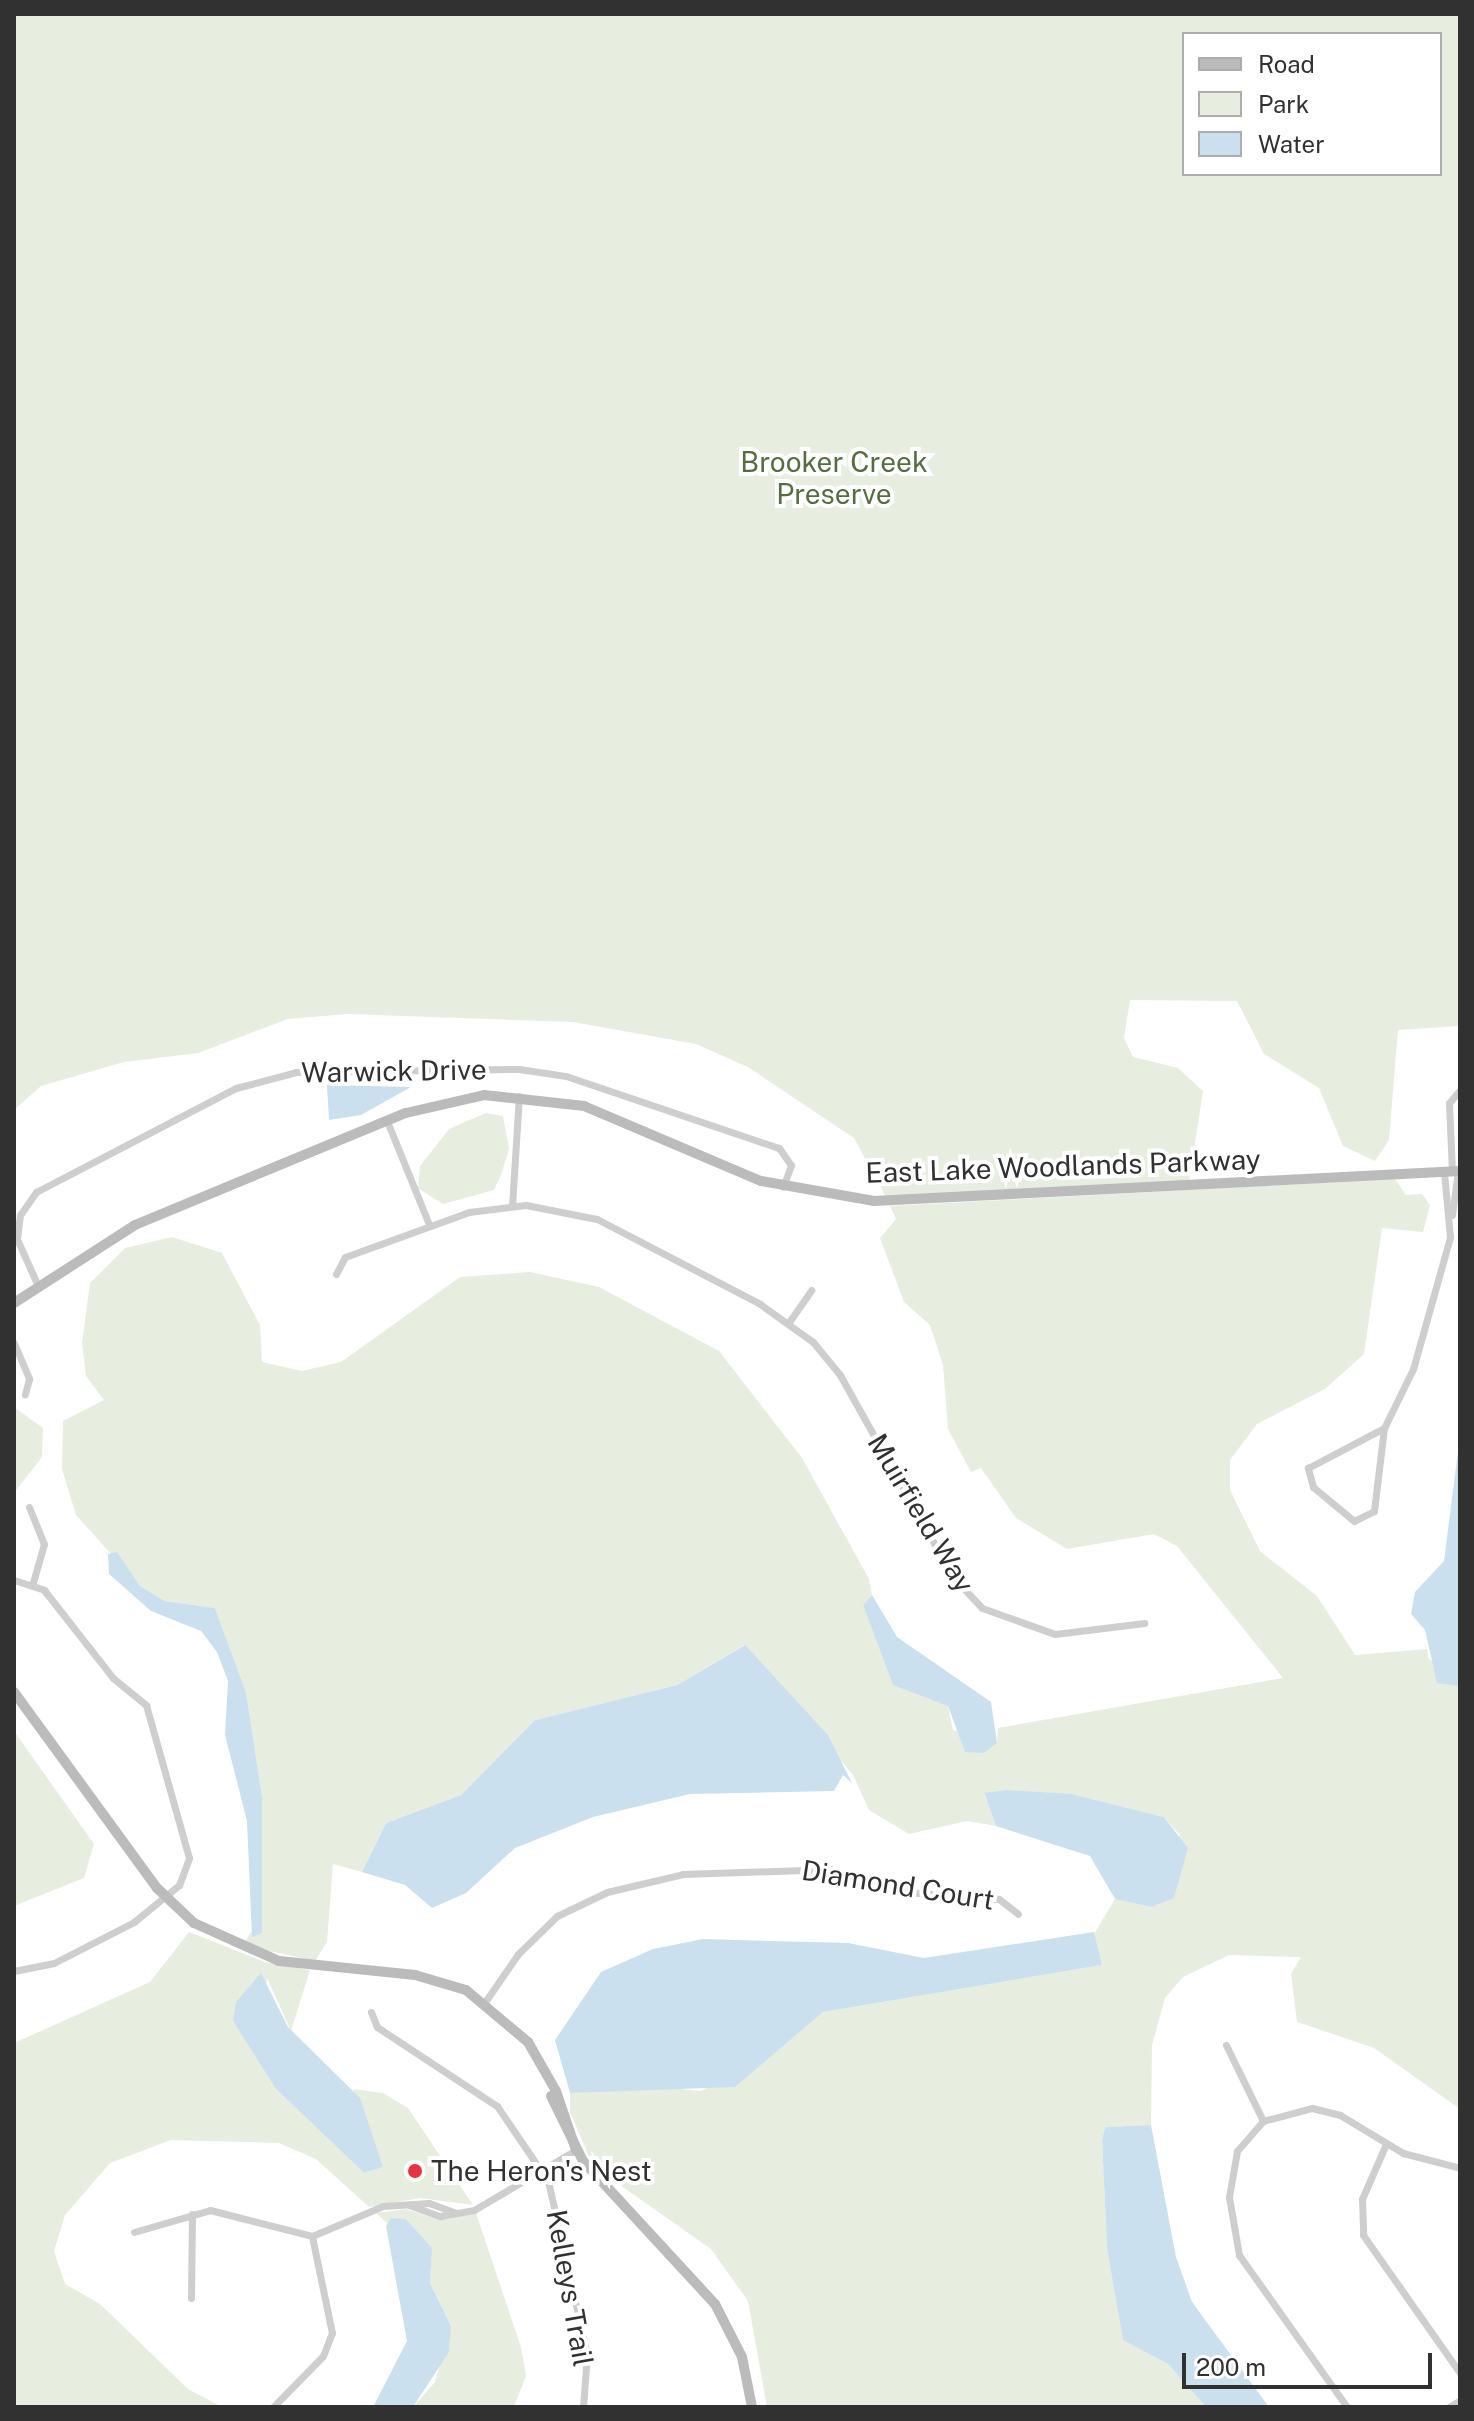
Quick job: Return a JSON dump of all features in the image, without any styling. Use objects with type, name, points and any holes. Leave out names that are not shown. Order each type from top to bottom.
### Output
[{"type":"street","name":"Warwick Drive","points":[[38,1286],[17,1239],[36,1192],[236,1088],[296,1072],[519,1069],[566,1076],[779,1148],[791,1165],[783,1187]]},
{"type":"street","points":[[1384,1428],[1308,1468],[1313,1487],[1354,1521],[1374,1511],[1384,1428],[1418,1354],[1452,1215],[1454,1171],[1449,1103],[1460,1090]]},
{"type":"street","points":[[512,1206],[519,1096]]},
{"type":"street","name":"East Lake Woodlands Parkway","points":[[14,1303],[135,1225],[387,1121],[430,1105],[519,1096],[584,1106],[783,1187],[892,1202],[1454,1171]]},
{"type":"street","points":[[387,1121],[428,1222]]},
{"type":"street","points":[[1452,1215],[1454,1171]]},
{"type":"street","name":"Muirfield Way","points":[[336,1274],[345,1257],[428,1222],[512,1206],[597,1219],[789,1322],[832,1362],[973,1600],[1012,1624],[1055,1634],[1144,1623]]},
{"type":"street","points":[[789,1322],[811,1290]]},
{"type":"street","points":[[14,1343],[29,1379],[25,1394]]},
{"type":"street","points":[[29,1507],[44,1544],[33,1582]]},
{"type":"street","points":[[14,1580],[33,1582],[152,1715],[188,1844],[185,1875],[166,1898],[87,1949],[14,1971]]},
{"type":"street","points":[[14,1692],[166,1898],[207,1932],[267,1958],[428,1977],[485,2002],[516,2028],[549,2082],[576,2150],[715,2304],[742,2357],[752,2407]]},
{"type":"street","name":"Diamond Court","points":[[485,2002],[518,1954],[557,1916],[607,1892],[683,1874],[831,1869],[906,1892],[999,1899],[1018,1914]]},
{"type":"street","name":"Kelleys Trail","points":[[371,2012],[377,2027],[491,2100],[542,2170],[559,2211],[587,2354],[583,2407]]},
{"type":"street","points":[[1226,2045],[1263,2121]]},
{"type":"street","points":[[1347,2407],[1252,2279],[1235,2242],[1232,2167],[1263,2121],[1294,2109],[1324,2110],[1386,2144],[1460,2168]]},
{"type":"street","points":[[1386,2144],[1364,2191],[1363,2235],[1460,2373]]},
{"type":"street","points":[[134,2232],[192,2214],[237,2212],[312,2236],[383,2206],[409,2205],[456,2213],[576,2150]]},
{"type":"street","points":[[191,2298],[192,2214]]},
{"type":"street","points":[[273,2407],[323,2356],[332,2333],[312,2236]]},
{"type":"street","points":[[1449,2407],[1460,2400]]},
{"type":"green space","name":"Brooker Creek Preserve","points":[[14,14],[1460,14],[1460,1026],[1398,1030],[1389,1140],[1375,1161],[1343,1146],[1319,1088],[1264,1054],[1237,1001],[1130,1000],[1124,1038],[1133,1057],[1178,1068],[1203,1091],[1189,1182],[886,1197],[854,1138],[748,1067],[696,1044],[573,1022],[348,1014],[288,1019],[198,1053],[124,1062],[41,1086],[14,1110]]},
{"type":"green space","points":[[486,1113],[503,1116],[509,1149],[494,1190],[443,1204],[418,1188],[420,1166],[449,1129]]},
{"type":"green space","points":[[1395,1179],[1406,1195],[1422,1194],[1430,1205],[1423,1232],[1382,1228],[1364,1354],[1325,1389],[1257,1424],[1230,1460],[1230,1490],[1260,1551],[1317,1596],[1355,1655],[1427,1649],[1428,1658],[1460,1681],[1460,2109],[1374,2048],[1297,2022],[1291,1974],[1301,1957],[1229,1955],[1183,1977],[1165,1998],[1152,2045],[1151,2125],[1105,2127],[1102,2140],[1107,2249],[1123,2339],[1168,2364],[1206,2407],[767,2407],[748,2301],[711,2249],[593,2166],[570,2112],[570,2093],[650,2086],[701,2091],[786,2043],[823,2012],[1102,1965],[1094,1934],[1115,1899],[1151,1907],[1180,1835],[1164,1817],[1072,1794],[984,1794],[996,1826],[967,1821],[909,1834],[869,1810],[853,1775],[744,1645],[677,1685],[535,1720],[461,1795],[386,1823],[362,1872],[333,1864],[327,1942],[315,1961],[243,1945],[251,1932],[262,1933],[262,1796],[246,1692],[215,1608],[165,1601],[140,1586],[76,1515],[62,1469],[63,1421],[104,1400],[86,1376],[82,1343],[90,1283],[125,1248],[172,1237],[222,1253],[260,1325],[262,1362],[302,1371],[341,1362],[460,1277],[530,1272],[599,1287],[719,1351],[802,1458],[869,1579],[872,1595],[863,1605],[893,1674],[948,1706],[953,1730],[997,1743],[998,1728],[1283,1678],[1177,1546],[1154,1534],[1067,1549],[1016,1518],[981,1468],[971,1472],[948,1429],[943,1365],[930,1325],[904,1302],[880,1238],[896,1219],[890,1206]]},
{"type":"green space","points":[[14,1407],[43,1428],[42,1457],[14,1493]]},
{"type":"green space","points":[[14,1731],[94,1844],[84,1878],[14,1906]]},
{"type":"green space","points":[[189,1932],[265,1962],[310,1970],[291,2031],[267,1978],[260,2062],[276,2089],[364,2173],[383,2167],[353,2089],[383,2093],[408,2108],[473,2205],[420,2198],[369,2207],[316,2159],[279,2143],[171,2140],[110,2163],[65,2215],[54,2251],[65,2284],[100,2304],[188,2389],[222,2407],[14,2407],[14,2043],[150,1982]]},
{"type":"green space","points":[[406,2209],[440,2220],[476,2213],[521,2347],[526,2376],[514,2407],[413,2407],[435,2382],[451,2326],[430,2283],[431,2248],[406,2219],[388,2224],[376,2213]]},
{"type":"water","points":[[327,1085],[411,1087],[361,1115],[329,1120]]},
{"type":"water","points":[[1460,1436],[1458,1686],[1437,1683],[1425,1630],[1411,1614],[1415,1592],[1444,1561]]},
{"type":"water","points":[[117,1552],[140,1586],[165,1601],[215,1608],[246,1692],[262,1796],[262,1933],[252,1937],[247,1821],[225,1735],[228,1681],[217,1652],[201,1631],[151,1611],[109,1574],[108,1554]]},
{"type":"water","points":[[872,1595],[897,1637],[991,1702],[997,1743],[984,1753],[965,1752],[948,1706],[893,1685],[863,1605]]},
{"type":"water","points":[[745,1645],[828,1735],[852,1783],[843,1775],[834,1791],[690,1794],[593,1817],[515,1848],[466,1893],[432,1908],[405,1885],[362,1872],[386,1823],[461,1795],[535,1720],[677,1685]]},
{"type":"water","points":[[1007,1790],[1072,1794],[1164,1817],[1188,1848],[1174,1898],[1151,1907],[1115,1899],[1090,1856],[996,1826],[984,1793]]},
{"type":"water","points":[[1094,1932],[1102,1965],[823,2012],[735,2087],[570,2093],[555,2040],[601,1972],[653,1949],[703,1939],[848,1943],[924,1958]]},
{"type":"water","points":[[261,1973],[288,2027],[360,2098],[383,2167],[364,2173],[276,2089],[233,2021],[236,2002]]},
{"type":"water","points":[[1151,2125],[1176,2257],[1192,2302],[1269,2407],[1206,2407],[1168,2364],[1123,2340],[1107,2249],[1102,2140],[1105,2127]]},
{"type":"water","points":[[391,2218],[406,2219],[432,2248],[430,2283],[451,2326],[449,2352],[413,2407],[373,2407],[407,2341],[386,2226]]},
{"type":"place","name":"The Heron's Nest","points":[[415,2171]]}]
